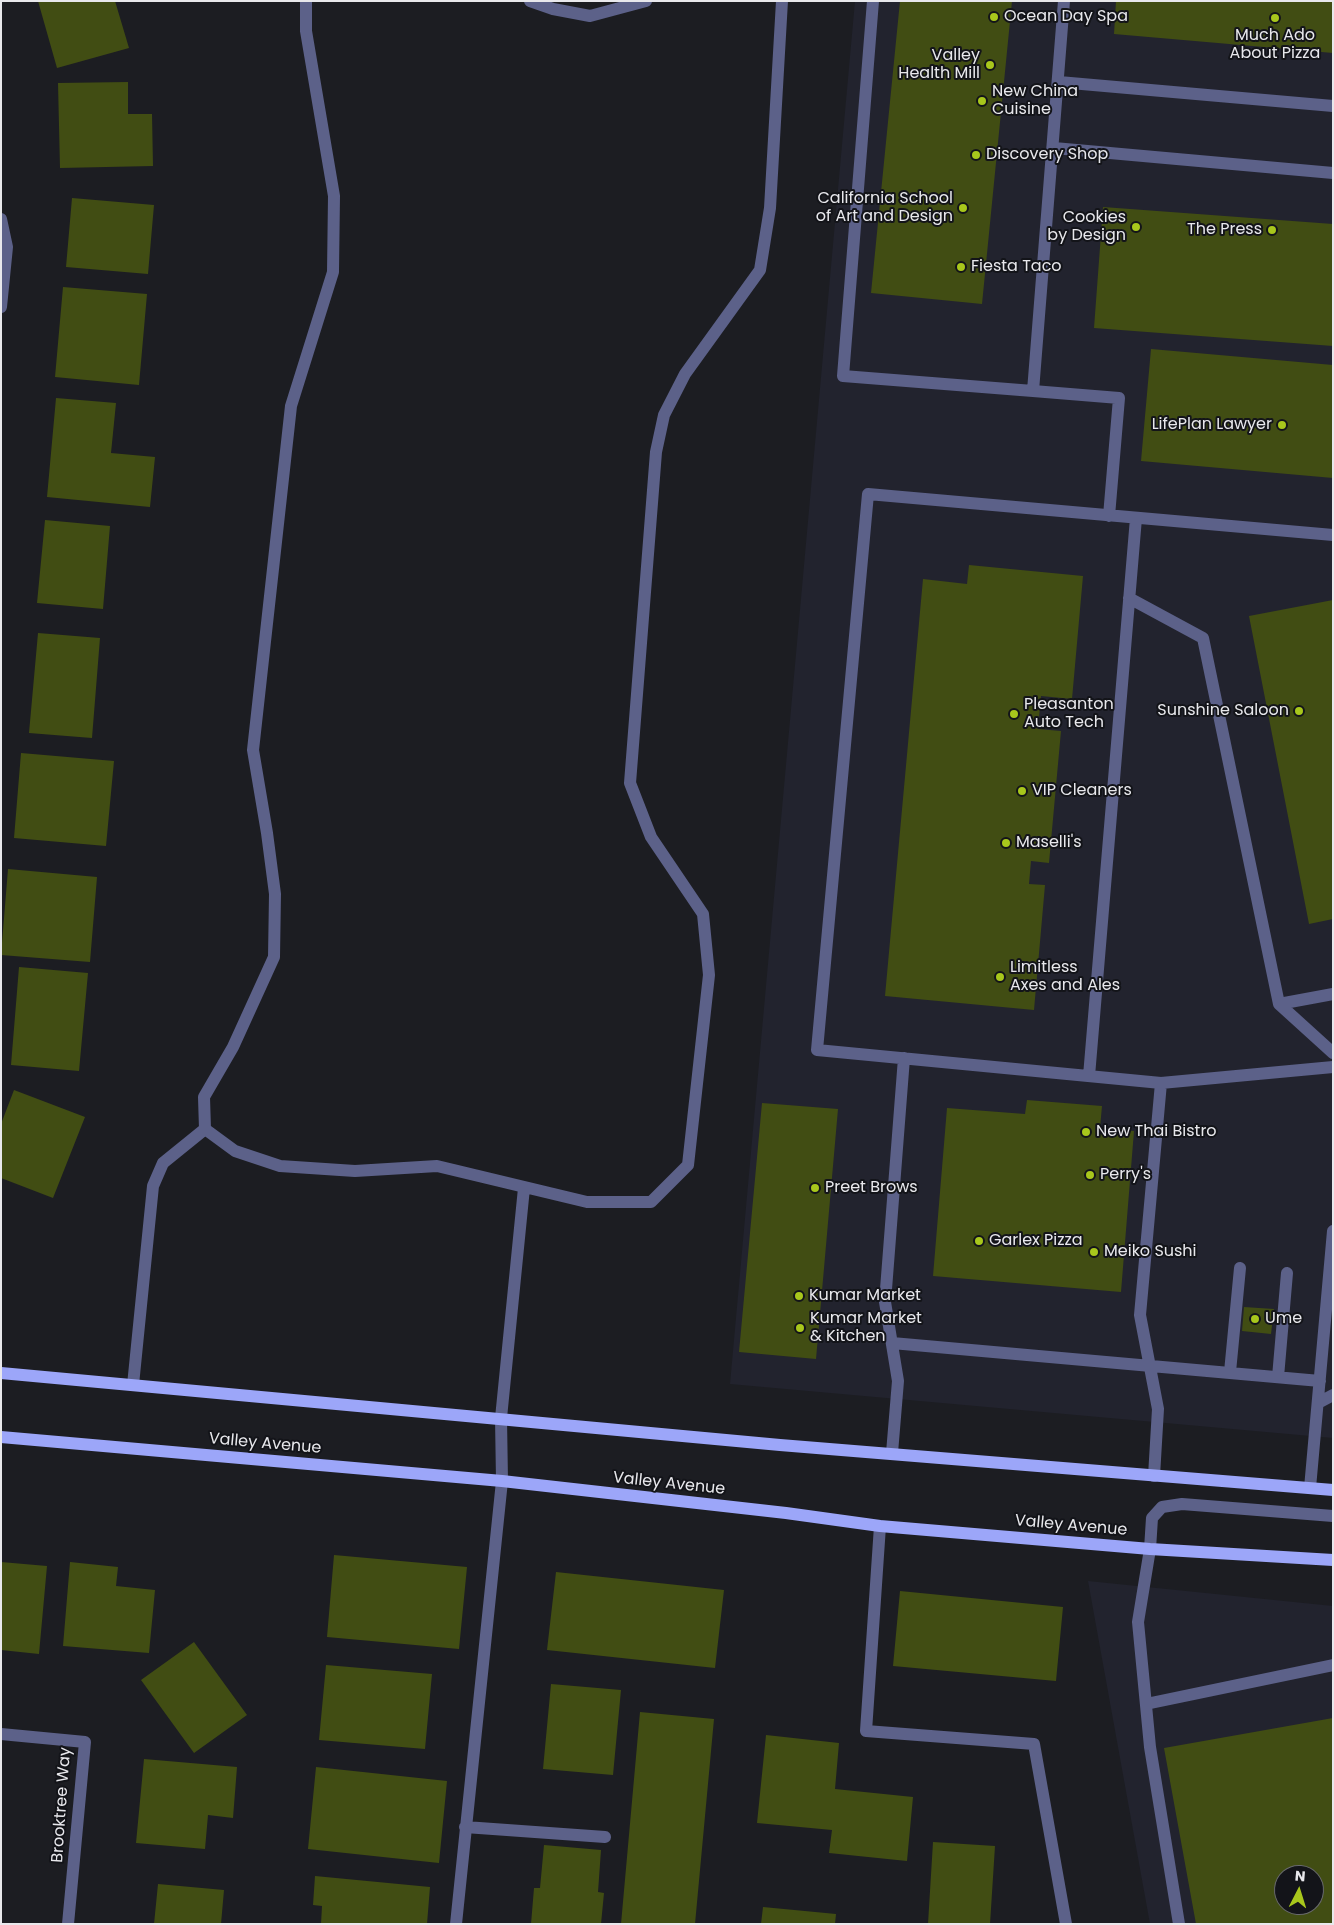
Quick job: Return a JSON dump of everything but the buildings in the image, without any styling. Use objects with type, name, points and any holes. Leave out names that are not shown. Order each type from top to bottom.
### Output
[{"type":"main road","points":[[1,1373],[780,1445],[1333,1490]]},
{"type":"main road","name":"Valley Avenue","points":[[1,1437],[502,1482],[786,1513],[880,1526],[1150,1549],[1333,1560]]},
{"type":"street","points":[[205,1130],[204,1097],[233,1047],[274,957],[275,894],[268,832],[253,750],[291,406],[333,272],[334,196],[306,31],[306,1]]},
{"type":"street","points":[[530,1],[553,9],[590,16],[646,1]]},
{"type":"street","points":[[205,1130],[235,1151],[280,1166],[355,1171],[437,1166],[587,1202],[651,1202],[688,1165],[709,975],[704,914],[651,837],[630,783],[656,452],[664,415],[685,374],[760,270],[770,208],[782,1]]},
{"type":"street","points":[[873,1],[843,376],[1119,398],[1109,516]]},
{"type":"street","points":[[1033,391],[1054,148],[1064,1]]},
{"type":"street","points":[[1059,82],[1333,106]]},
{"type":"street","points":[[1054,148],[1333,173]]},
{"type":"street","points":[[1,219],[6,247],[1,307]]},
{"type":"street","points":[[1333,535],[868,494],[817,1050],[1160,1082],[1333,1067]]},
{"type":"street","points":[[1089,1076],[1136,518]]},
{"type":"street","points":[[1129,598],[1203,638],[1279,1004],[1333,1053]]},
{"type":"street","points":[[1279,1004],[1333,994]]},
{"type":"street","points":[[892,1453],[898,1381],[885,1302],[904,1058]]},
{"type":"street","points":[[1154,1476],[1158,1409],[1140,1315],[1160,1082]]},
{"type":"street","points":[[133,1385],[154,1186],[163,1163],[205,1130]]},
{"type":"street","points":[[456,1924],[502,1482],[501,1418],[524,1188]]},
{"type":"street","points":[[1310,1488],[1333,1231]]},
{"type":"street","points":[[1230,1372],[1240,1268]]},
{"type":"street","points":[[1278,1377],[1286,1273]]},
{"type":"street","points":[[892,1342],[1320,1381]]},
{"type":"street","points":[[1318,1404],[1333,1395]]},
{"type":"street","points":[[1179,1924],[1150,1747],[1138,1622],[1150,1549],[1152,1518],[1155,1512],[1169,1506],[1182,1504],[1333,1516]]},
{"type":"street","points":[[880,1526],[866,1731],[1034,1744],[1066,1924]]},
{"type":"street","points":[[1146,1704],[1333,1665]]},
{"type":"street","name":"Brooktree Way","points":[[1,1734],[85,1742],[68,1924]]},
{"type":"street","points":[[465,1827],[605,1837]]},
{"type":"shaded area","points":[[855,1],[1333,1],[1333,1438],[730,1384]]},
{"type":"shaded area","points":[[1088,1581],[1333,1606],[1333,1924],[1150,1924]]},
{"type":"place","name":"Ocean Day Spa","points":[[994,17]]},
{"type":"place","name":"Much Ado About Pizza","points":[[1275,18]]},
{"type":"place","name":"Valley Health Mill","points":[[990,65]]},
{"type":"place","name":"New China Cuisine","points":[[982,101]]},
{"type":"place","name":"Discovery Shop","points":[[976,155]]},
{"type":"place","name":"California School of Art and Design","points":[[963,208]]},
{"type":"place","name":"Cookies by Design","points":[[1136,227]]},
{"type":"place","name":"The Press","points":[[1272,230]]},
{"type":"place","name":"Fiesta Taco","points":[[961,267]]},
{"type":"place","name":"LifePlan Lawyer","points":[[1282,425]]},
{"type":"place","name":"Sunshine Saloon","points":[[1299,711]]},
{"type":"place","name":"Pleasanton Auto Tech","points":[[1014,714]]},
{"type":"place","name":"VIP Cleaners","points":[[1022,791]]},
{"type":"place","name":"Maselli's","points":[[1006,843]]},
{"type":"place","name":"Limitless Axes and Ales","points":[[1000,977]]},
{"type":"place","name":"New Thai Bistro","points":[[1086,1132]]},
{"type":"place","name":"Perry's","points":[[1090,1175]]},
{"type":"place","name":"Preet Brows","points":[[815,1188]]},
{"type":"place","name":"Garlex Pizza","points":[[979,1241]]},
{"type":"place","name":"Meiko Sushi","points":[[1094,1252]]},
{"type":"place","name":"Kumar Market","points":[[799,1296]]},
{"type":"place","name":"Ume","points":[[1255,1319]]},
{"type":"place","name":"Kumar Market & Kitchen","points":[[800,1328]]}]
